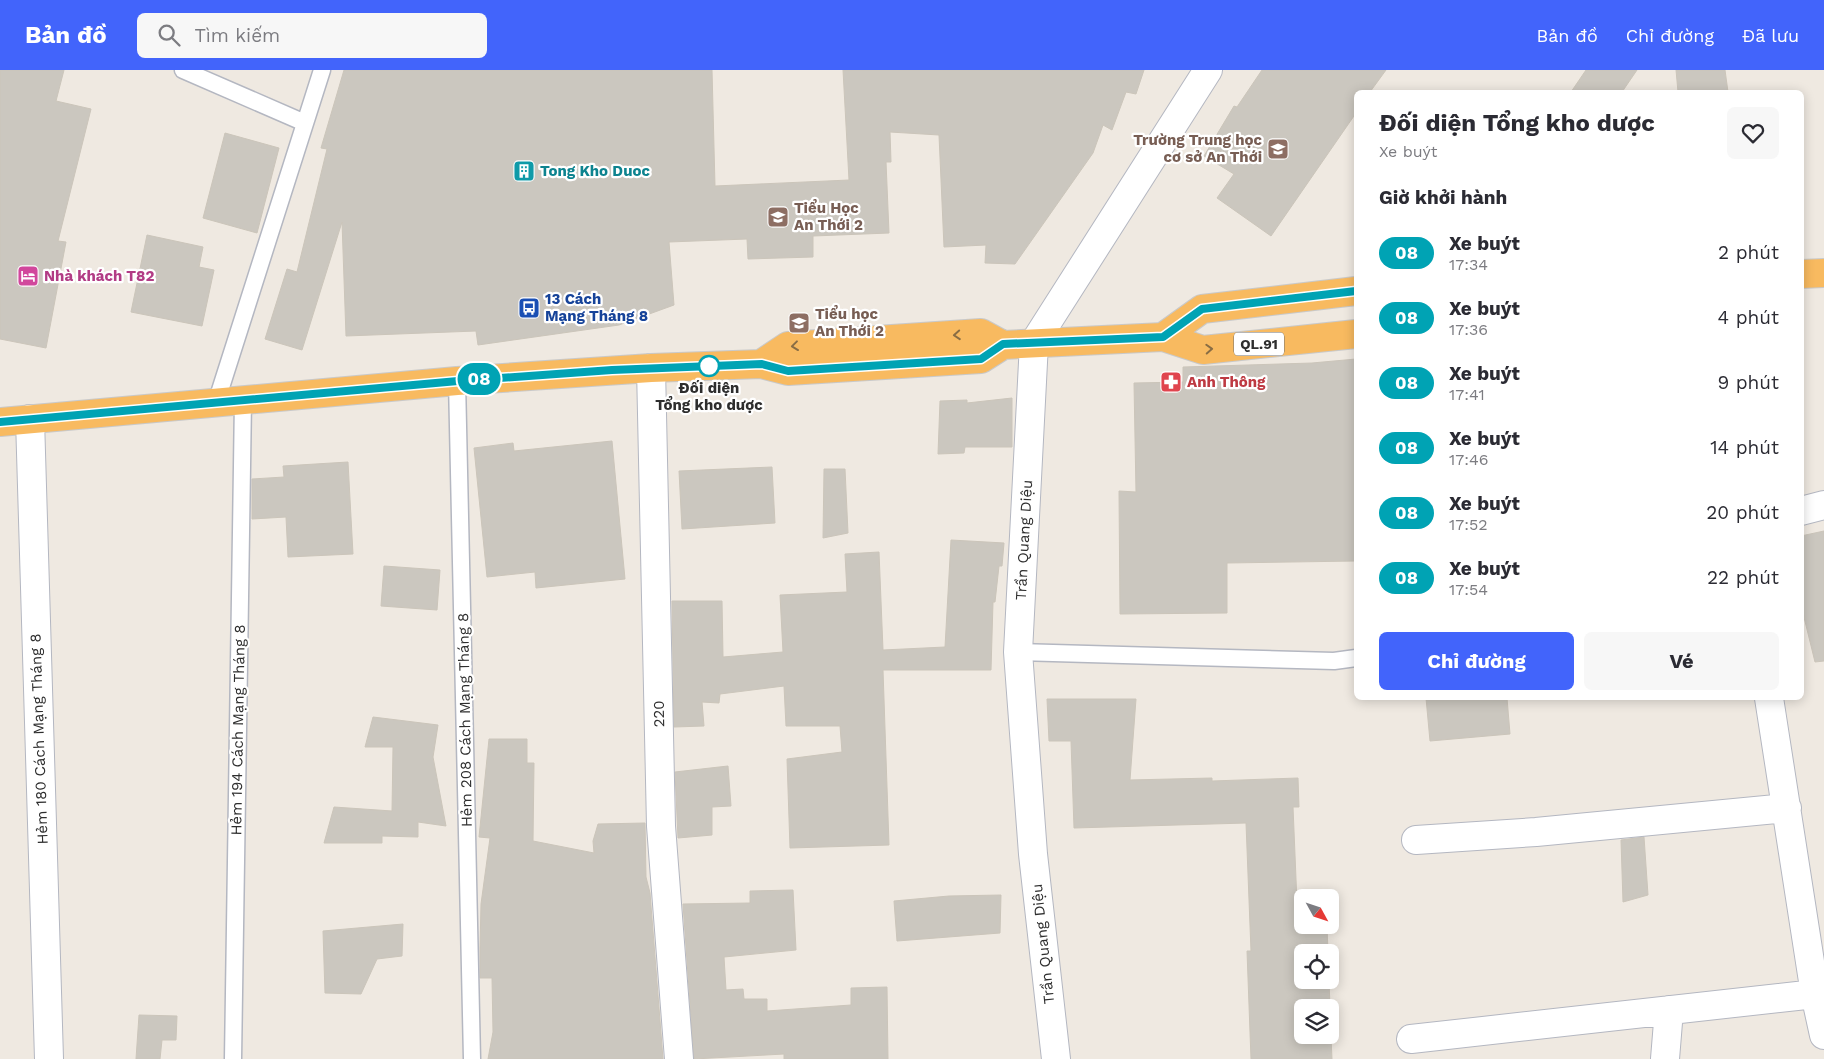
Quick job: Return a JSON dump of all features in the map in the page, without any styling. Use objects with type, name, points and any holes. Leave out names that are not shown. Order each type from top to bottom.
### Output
[{"type":"highway","points":[[1804,274],[1824,273]]},
{"type":"highway","points":[[1163,337],[1202,309],[1354,291]]},
{"type":"highway","name":"QL.91","points":[[0,422],[458,381],[651,368],[762,364],[788,346],[981,333],[1003,344],[1163,337],[1203,350],[1354,334]]},
{"type":"street","name":"Trần Quang Diệu","points":[[1056,1059],[1034,854],[1018,652],[1034,343],[1208,70]]},
{"type":"street","name":"220","points":[[651,368],[661,826],[679,1059]]},
{"type":"street","name":"Hẻm 180 Cách Mạng Tháng 8","points":[[30,419],[49,1059]]},
{"type":"street","points":[[1804,510],[1824,505]]},
{"type":"street","points":[[1769,700],[1824,1035]]},
{"type":"street","points":[[1416,840],[1536,832],[1787,808]]},
{"type":"street","points":[[1411,1039],[1816,994]]},
{"type":"street","points":[[1665,1059],[1669,1010]]},
{"type":"lane","points":[[183,70],[305,123]]},
{"type":"lane","points":[[216,402],[322,70]]},
{"type":"lane","name":"Hẻm 208 Cách Mạng Tháng 8","points":[[458,381],[472,1059]]},
{"type":"lane","name":"Hẻm 194 Cách Mạng Tháng 8","points":[[233,1059],[243,400]]},
{"type":"lane","points":[[1018,652],[1334,661],[1354,658]]},
{"type":"building","points":[[0,70],[64,70],[56,101],[91,109],[58,241],[66,242],[46,348],[0,339]]},
{"type":"building","points":[[344,70],[712,70],[715,186],[849,180],[843,70],[1144,70],[1136,94],[1126,92],[1112,130],[1103,125],[1093,153],[1015,264],[985,263],[986,245],[944,247],[939,135],[890,132],[891,162],[886,162],[889,233],[813,236],[813,257],[748,259],[747,239],[669,242],[674,305],[619,325],[478,345],[476,331],[346,336],[342,222],[302,350],[265,339],[287,269],[297,272],[327,149],[321,148]]},
{"type":"building","points":[[1262,70],[1386,70],[1371,90],[1354,90],[1354,116],[1271,236],[1217,198],[1234,174],[1204,156],[1234,106],[1237,107]]},
{"type":"building","points":[[1586,70],[1637,70],[1623,90],[1572,90]]},
{"type":"building","points":[[1676,70],[1725,70],[1728,90],[1678,90]]},
{"type":"building","points":[[225,133],[279,148],[257,233],[203,218]]},
{"type":"building","points":[[147,235],[203,247],[199,267],[214,270],[202,326],[131,312]]},
{"type":"building","points":[[1354,359],[1354,561],[1227,563],[1227,613],[1120,614],[1119,491],[1136,492],[1134,383],[1183,382],[1183,367],[1312,363]]},
{"type":"building","points":[[1012,398],[1012,447],[965,447],[964,453],[938,454],[940,401],[967,400],[967,403]]},
{"type":"building","points":[[612,441],[625,579],[536,588],[535,572],[487,577],[474,448],[513,443],[514,451]]},
{"type":"building","points":[[348,462],[353,554],[288,557],[286,517],[252,519],[252,479],[284,477],[283,466]]},
{"type":"building","points":[[772,467],[775,523],[682,529],[679,471]]},
{"type":"building","points":[[824,469],[845,469],[848,533],[823,538]]},
{"type":"building","points":[[1824,531],[1824,661],[1815,662],[1804,617],[1804,535]]},
{"type":"building","points":[[951,540],[1004,543],[1002,566],[999,566],[995,602],[993,602],[991,670],[883,670],[889,845],[790,848],[787,759],[842,752],[840,726],[786,726],[784,686],[720,694],[719,703],[702,702],[704,726],[674,727],[672,601],[722,601],[723,657],[783,652],[780,595],[847,592],[845,554],[879,552],[883,650],[945,647]]},
{"type":"building","points":[[384,566],[440,570],[437,610],[381,606]]},
{"type":"building","points":[[1047,699],[1136,699],[1130,780],[1212,778],[1212,781],[1298,778],[1299,807],[1293,807],[1296,889],[1294,889],[1294,934],[1327,934],[1328,944],[1294,944],[1294,989],[1329,989],[1330,999],[1294,999],[1294,1044],[1331,1044],[1332,1059],[1251,1059],[1247,951],[1251,951],[1246,823],[1074,828],[1071,741],[1049,741]]},
{"type":"building","points":[[1426,700],[1507,700],[1510,734],[1430,741]]},
{"type":"building","points":[[373,717],[438,725],[433,757],[446,826],[418,822],[418,837],[382,836],[382,843],[324,843],[334,807],[392,811],[393,747],[365,747]]},
{"type":"building","points":[[489,739],[527,739],[527,763],[534,763],[533,841],[594,853],[593,841],[598,824],[645,823],[646,877],[650,893],[663,1059],[488,1059],[493,1032],[492,978],[480,978],[480,948],[481,904],[490,838],[479,837]]},
{"type":"building","points":[[728,766],[731,806],[712,807],[712,835],[678,838],[675,772]]},
{"type":"building","points":[[1644,837],[1648,895],[1623,902],[1621,840]]},
{"type":"building","points":[[793,890],[796,950],[724,957],[726,990],[743,989],[744,999],[767,999],[767,1011],[851,1005],[851,988],[887,987],[888,1059],[784,1059],[784,1054],[694,1059],[683,904],[750,903],[750,891]]},
{"type":"building","points":[[1001,895],[1000,933],[897,941],[894,901],[949,896]]},
{"type":"building","points":[[403,924],[402,956],[377,959],[361,994],[325,993],[323,931]]},
{"type":"building","points":[[139,1015],[177,1016],[176,1040],[162,1040],[160,1059],[136,1059]]},
{"type":"bus line","name":"08","points":[[0,422],[458,381],[612,370],[762,364],[788,371],[981,359],[1003,344],[1163,337],[1202,309],[1354,291]]},
{"type":"place","name":"Trường Trung học cơ sở An Thới","points":[[1278,149]]},
{"type":"place","name":"Tong Kho Duoc","points":[[524,171]]},
{"type":"place","name":"Tiểu Học An Thới 2","points":[[778,217]]},
{"type":"place","name":"Nhà khách T82","points":[[28,276]]},
{"type":"place","name":"13 Cách Mạng Tháng 8","points":[[529,308]]},
{"type":"place","name":"Tiểu học An Thới 2","points":[[799,323]]},
{"type":"place","name":"Đối diện Tổng kho dược","points":[[709,366]]},
{"type":"place","name":"Anh Thông","points":[[1171,382]]}]
